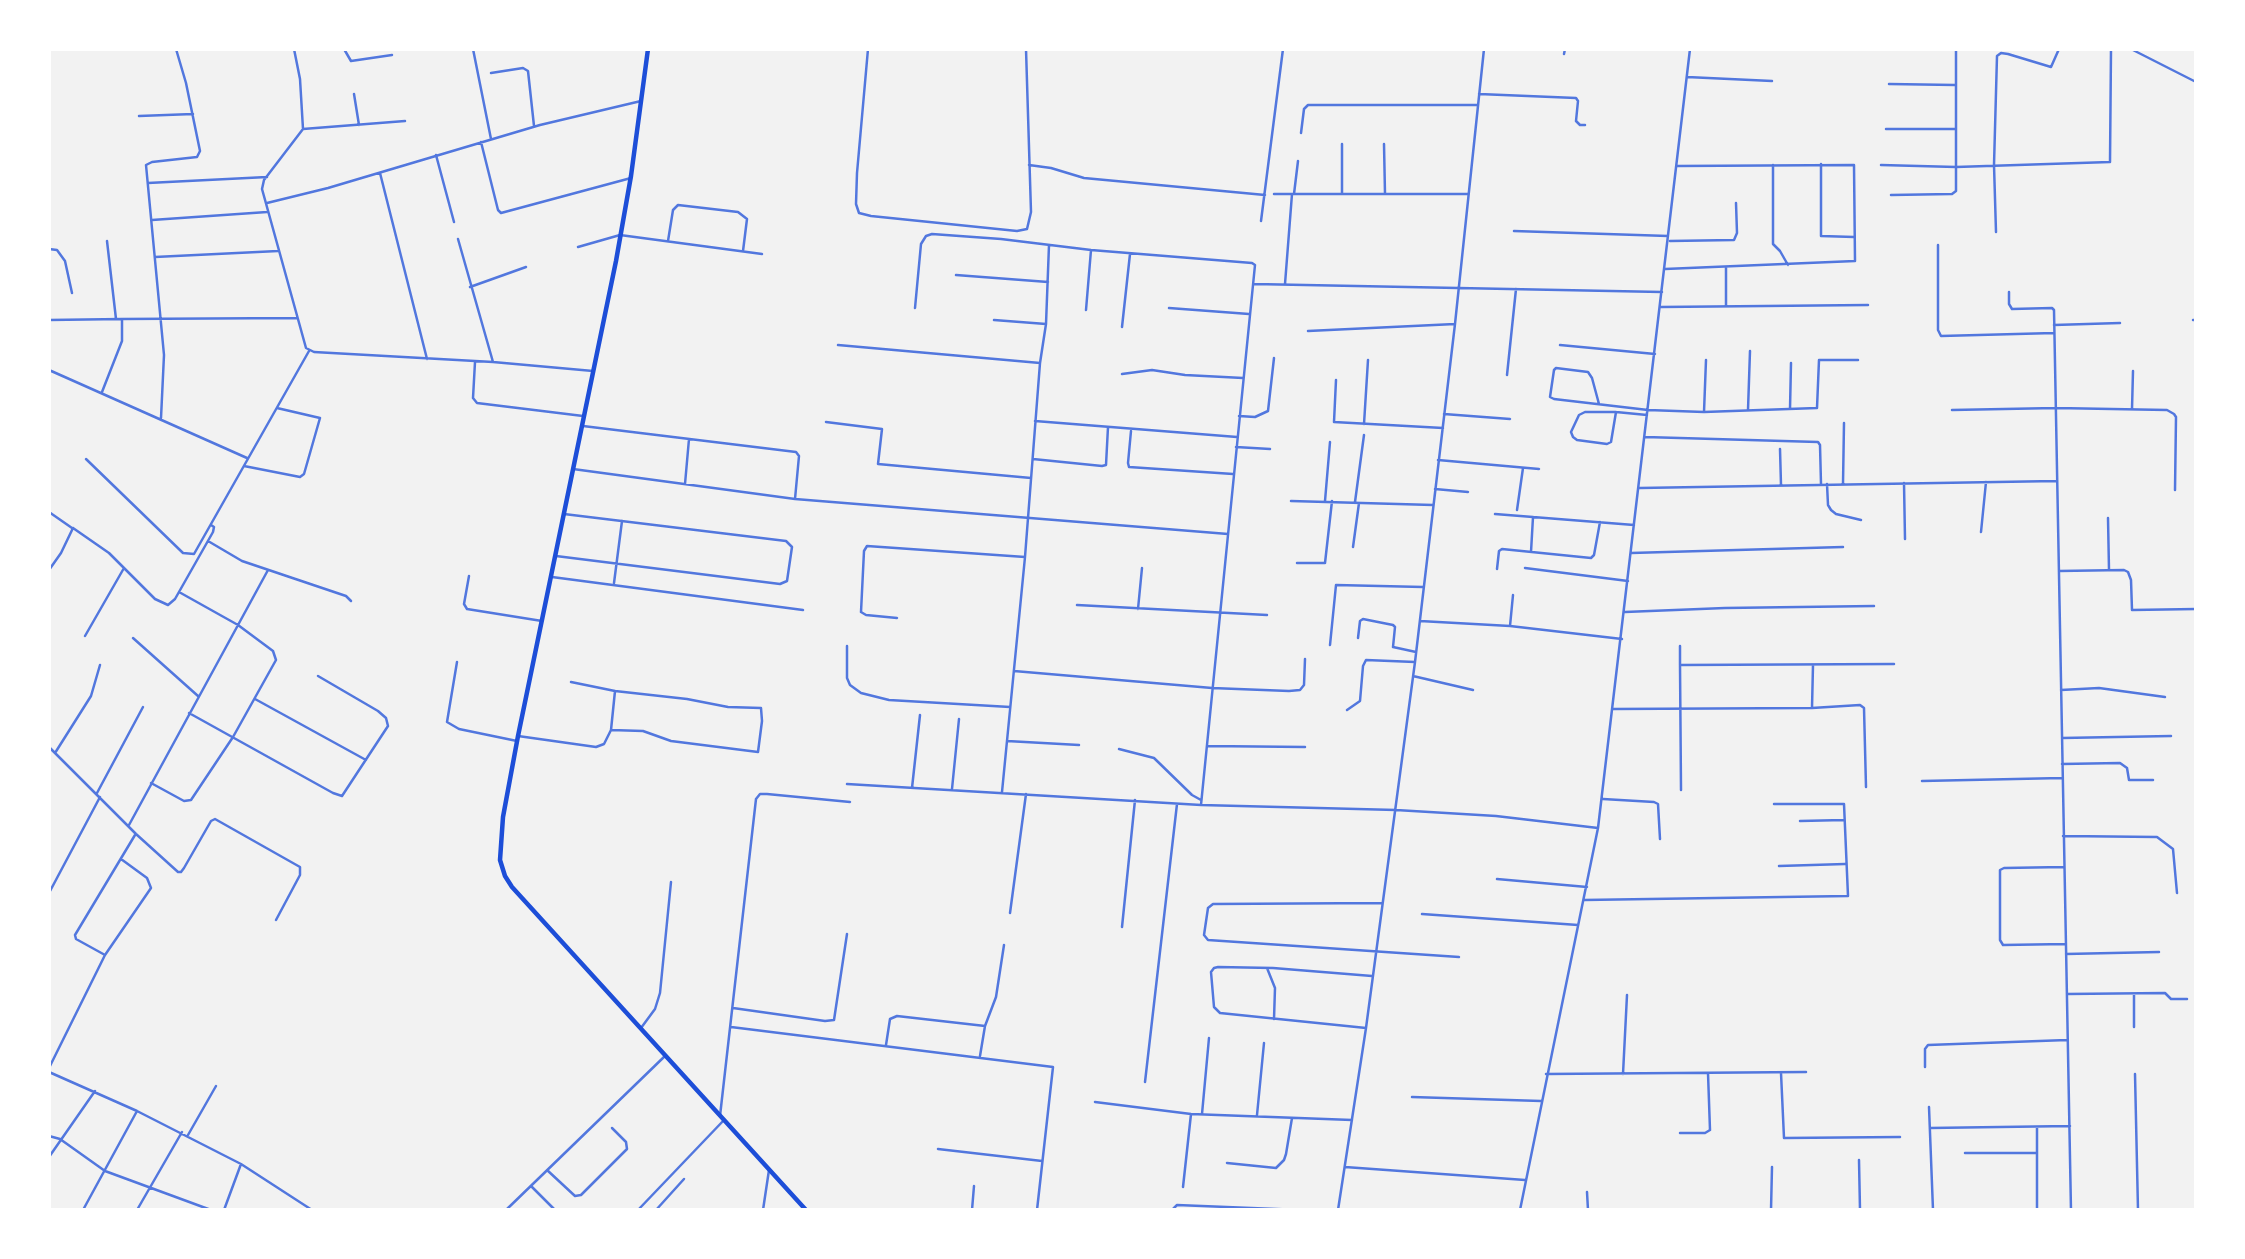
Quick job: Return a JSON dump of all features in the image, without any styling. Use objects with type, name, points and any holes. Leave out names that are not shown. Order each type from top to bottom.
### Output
[{"type":"main road","points":[[648,49],[631,178],[518,738],[500,845],[500,860],[512,887],[806,1210]]},
{"type":"street","points":[[161,418],[165,373],[156,257],[145,168],[148,163],[199,156],[200,151],[176,49]]},
{"type":"street","points":[[295,49],[303,129],[267,177],[262,189],[304,344],[309,351]]},
{"type":"street","points":[[344,49],[351,61],[392,55]]},
{"type":"street","points":[[473,49],[491,139]]},
{"type":"street","points":[[868,49],[858,163],[856,204],[859,213],[1024,230],[1030,223],[1031,212],[1026,49]]},
{"type":"street","points":[[1261,221],[1283,49]]},
{"type":"street","points":[[1338,1210],[1366,1028],[1415,662],[1484,49]]},
{"type":"street","points":[[1564,54],[1565,49]]},
{"type":"street","points":[[1520,1210],[1598,828],[1690,49]]},
{"type":"street","points":[[1891,195],[1955,193],[1956,49]]},
{"type":"street","points":[[1996,232],[1994,165],[1997,57],[2001,53],[2008,54],[2051,67],[2059,49]]},
{"type":"street","points":[[1881,165],[1956,167],[2110,162],[2111,49]]},
{"type":"street","points":[[2130,49],[2196,82]]},
{"type":"street","points":[[491,73],[523,68],[528,71],[534,127]]},
{"type":"street","points":[[1687,77],[1772,81]]},
{"type":"street","points":[[1889,84],[1955,85]]},
{"type":"street","points":[[355,94],[359,125]]},
{"type":"street","points":[[1479,94],[1576,98],[1576,121],[1585,125]]},
{"type":"street","points":[[267,203],[534,127],[642,101]]},
{"type":"street","points":[[1301,133],[1304,109],[1308,105],[1478,105]]},
{"type":"street","points":[[139,116],[193,114]]},
{"type":"street","points":[[303,129],[405,121]]},
{"type":"street","points":[[1885,129],[1955,129]]},
{"type":"street","points":[[481,142],[497,208],[501,213],[631,178]]},
{"type":"street","points":[[1384,144],[1385,194]]},
{"type":"street","points":[[1342,145],[1342,194]]},
{"type":"street","points":[[436,155],[454,222]]},
{"type":"street","points":[[1285,284],[1298,161]]},
{"type":"street","points":[[1821,164],[1821,236],[1855,237]]},
{"type":"street","points":[[1030,165],[1084,178],[1265,195]]},
{"type":"street","points":[[1773,165],[1773,244],[1788,265]]},
{"type":"street","points":[[1665,269],[1855,261],[1854,165],[1677,166]]},
{"type":"street","points":[[380,173],[427,359]]},
{"type":"street","points":[[148,183],[267,177]]},
{"type":"street","points":[[1274,194],[1468,194]]},
{"type":"street","points":[[1668,241],[1734,240],[1737,233],[1737,203]]},
{"type":"street","points":[[668,241],[673,209],[678,205],[738,212],[747,219],[743,251]]},
{"type":"street","points":[[152,220],[269,212]]},
{"type":"street","points":[[1514,231],[1669,236]]},
{"type":"street","points":[[915,308],[921,243],[926,236],[932,234],[1252,263],[1255,269],[1254,284],[1201,805]]},
{"type":"street","points":[[578,247],[620,235],[761,254]]},
{"type":"street","points":[[458,239],[493,362]]},
{"type":"street","points":[[107,241],[117,319]]},
{"type":"street","points":[[1002,792],[1025,557],[1040,363],[1046,324],[1049,244]]},
{"type":"street","points":[[1938,245],[1938,330],[1941,336],[2054,333]]},
{"type":"street","points":[[49,249],[58,250],[65,261],[72,293]]},
{"type":"street","points":[[1086,310],[1091,250]]},
{"type":"street","points":[[156,257],[280,251]]},
{"type":"street","points":[[1122,327],[1130,254]]},
{"type":"street","points":[[470,287],[526,267]]},
{"type":"street","points":[[1726,268],[1726,306]]},
{"type":"street","points":[[956,275],[1048,282]]},
{"type":"street","points":[[1254,284],[1662,292]]},
{"type":"street","points":[[1507,375],[1516,289]]},
{"type":"street","points":[[2009,292],[2009,304],[2015,310],[2053,309],[2071,1210]]},
{"type":"street","points":[[1661,307],[1868,305]]},
{"type":"street","points":[[1169,308],[1250,314]]},
{"type":"street","points":[[49,320],[297,318]]},
{"type":"street","points":[[102,392],[122,341],[122,319]]},
{"type":"street","points":[[994,320],[1046,324]]},
{"type":"street","points":[[2054,325],[2120,323]]},
{"type":"street","points":[[1308,331],[1455,324]]},
{"type":"street","points":[[838,345],[1040,363]]},
{"type":"street","points":[[1560,345],[1655,354]]},
{"type":"street","points":[[309,351],[493,362],[593,372]]},
{"type":"street","points":[[86,459],[183,553],[194,554],[309,351]]},
{"type":"street","points":[[1748,410],[1750,351]]},
{"type":"street","points":[[1240,416],[1255,417],[1268,411],[1275,358]]},
{"type":"street","points":[[1364,424],[1368,360]]},
{"type":"street","points":[[1704,412],[1706,360]]},
{"type":"street","points":[[1599,404],[1588,372],[1556,368],[1553,370],[1551,398],[1599,404],[1648,410],[1704,412],[1817,408],[1819,360],[1858,360]]},
{"type":"street","points":[[475,362],[473,398],[477,402],[583,416]]},
{"type":"street","points":[[1790,409],[1791,363]]},
{"type":"street","points":[[49,370],[247,458]]},
{"type":"street","points":[[1122,374],[1152,370],[1243,378]]},
{"type":"street","points":[[2132,409],[2133,371]]},
{"type":"street","points":[[1336,380],[1334,422],[1443,428]]},
{"type":"street","points":[[244,466],[300,477],[304,474],[320,418],[277,408]]},
{"type":"street","points":[[1952,410],[2167,410],[2174,414],[2175,491]]},
{"type":"street","points":[[1616,412],[1611,442],[1607,444],[1577,440],[1573,437],[1571,432],[1579,415],[1585,412],[1616,412],[1647,415]]},
{"type":"street","points":[[1444,414],[1510,419]]},
{"type":"street","points":[[1035,421],[1237,437]]},
{"type":"street","points":[[826,422],[882,429],[878,464],[1031,478]]},
{"type":"street","points":[[1843,484],[1844,423]]},
{"type":"street","points":[[582,426],[799,453],[795,499]]},
{"type":"street","points":[[1032,459],[1106,465],[1108,427]]},
{"type":"street","points":[[1131,430],[1129,467],[1233,474]]},
{"type":"street","points":[[1353,547],[1364,435]]},
{"type":"street","points":[[1644,437],[1818,442],[1821,484]]},
{"type":"street","points":[[685,484],[689,439]]},
{"type":"street","points":[[1325,500],[1330,442]]},
{"type":"street","points":[[1236,447],[1270,449]]},
{"type":"street","points":[[1780,449],[1781,485]]},
{"type":"street","points":[[1438,460],[1539,469]]},
{"type":"street","points":[[1517,510],[1523,468]]},
{"type":"street","points":[[573,469],[795,499],[1229,534]]},
{"type":"street","points":[[1639,488],[2056,481]]},
{"type":"street","points":[[1981,532],[1986,482]]},
{"type":"street","points":[[1904,483],[1905,539]]},
{"type":"street","points":[[1827,484],[1828,505],[1831,510],[1836,514],[1861,520]]},
{"type":"street","points":[[1435,488],[1468,492]]},
{"type":"street","points":[[1291,501],[1433,505]]},
{"type":"street","points":[[1297,563],[1325,563],[1332,501]]},
{"type":"street","points":[[49,512],[109,553],[162,604],[172,603],[179,592],[214,530],[211,525]]},
{"type":"street","points":[[556,556],[780,584],[787,581],[792,547],[786,541],[564,514]]},
{"type":"street","points":[[1495,514],[1634,525]]},
{"type":"street","points":[[1531,552],[1533,516]]},
{"type":"street","points":[[2108,518],[2109,570]]},
{"type":"street","points":[[613,585],[622,521]]},
{"type":"street","points":[[1497,569],[1499,551],[1502,549],[1591,558],[1594,555],[1600,522]]},
{"type":"street","points":[[49,570],[73,528]]},
{"type":"street","points":[[208,541],[242,561],[346,596],[351,601]]},
{"type":"street","points":[[897,618],[866,615],[861,612],[864,551],[867,546],[1025,557]]},
{"type":"street","points":[[1631,552],[1843,547]]},
{"type":"street","points":[[85,636],[124,568]]},
{"type":"street","points":[[1138,609],[1142,568]]},
{"type":"street","points":[[1525,568],[1628,581]]},
{"type":"street","points":[[129,825],[268,570]]},
{"type":"street","points":[[2059,571],[2124,570],[2130,576],[2132,611],[2196,609]]},
{"type":"street","points":[[469,576],[464,604],[467,609],[542,621]]},
{"type":"street","points":[[552,577],[803,610]]},
{"type":"street","points":[[1330,645],[1336,585],[1423,587]]},
{"type":"street","points":[[151,783],[184,801],[191,800],[233,737],[277,657],[238,625],[179,592]]},
{"type":"street","points":[[1510,626],[1513,595]]},
{"type":"street","points":[[1077,605],[1267,615]]},
{"type":"street","points":[[1625,612],[1874,606]]},
{"type":"street","points":[[1358,638],[1360,621],[1363,619],[1393,625],[1393,647],[1416,652]]},
{"type":"street","points":[[1420,621],[1510,626],[1622,639]]},
{"type":"street","points":[[133,638],[198,696]]},
{"type":"street","points":[[847,646],[847,678],[850,685],[861,692],[889,700],[1010,707]]},
{"type":"street","points":[[1679,646],[1681,790]]},
{"type":"street","points":[[1014,671],[1212,688],[1300,690],[1304,685],[1305,659]]},
{"type":"street","points":[[1347,710],[1360,701],[1366,660],[1415,662]]},
{"type":"street","points":[[457,662],[447,722],[459,729],[596,747],[604,744],[611,730],[615,691]]},
{"type":"street","points":[[1812,708],[1813,664]]},
{"type":"street","points":[[1681,665],[1894,664]]},
{"type":"street","points":[[55,753],[91,696],[100,666]]},
{"type":"street","points":[[189,713],[339,796],[345,793],[388,726],[386,718],[365,702],[318,676]]},
{"type":"street","points":[[1413,676],[1473,690]]},
{"type":"street","points":[[571,682],[728,707],[761,708],[758,751],[671,741],[643,731],[611,730]]},
{"type":"street","points":[[2061,690],[2099,688],[2165,697]]},
{"type":"street","points":[[255,699],[366,760]]},
{"type":"street","points":[[1613,709],[1812,708],[1860,705],[1864,708],[1866,787]]},
{"type":"street","points":[[49,893],[143,707]]},
{"type":"street","points":[[912,788],[920,715]]},
{"type":"street","points":[[952,790],[959,719]]},
{"type":"street","points":[[2062,738],[2171,736]]},
{"type":"street","points":[[1007,741],[1079,745]]},
{"type":"street","points":[[1207,746],[1305,747]]},
{"type":"street","points":[[49,747],[174,869],[181,872],[211,821],[215,819],[300,867],[300,875],[276,920]]},
{"type":"street","points":[[1119,749],[1154,758],[1192,795],[1201,800]]},
{"type":"street","points":[[2062,764],[2120,763],[2127,768],[2129,780],[2153,780]]},
{"type":"street","points":[[1922,781],[2062,779]]},
{"type":"street","points":[[847,784],[1177,804],[1396,810],[1496,816],[1598,828]]},
{"type":"street","points":[[638,1210],[722,1118],[755,799],[760,794],[767,793],[850,802]]},
{"type":"street","points":[[1010,913],[1026,794]]},
{"type":"street","points":[[1602,799],[1658,804],[1660,839]]},
{"type":"street","points":[[1122,927],[1136,800]]},
{"type":"street","points":[[1584,900],[1845,897],[1848,893],[1845,807],[1840,803],[1774,804]]},
{"type":"street","points":[[1145,1083],[1177,804]]},
{"type":"street","points":[[1800,821],[1844,820]]},
{"type":"street","points":[[105,955],[76,939],[75,935],[136,834]]},
{"type":"street","points":[[2063,836],[2157,837],[2172,849],[2177,893]]},
{"type":"street","points":[[121,859],[147,878],[151,888],[105,955],[49,1070],[188,1135],[241,1164],[312,1210]]},
{"type":"street","points":[[1779,866],[1846,864]]},
{"type":"street","points":[[2064,866],[2002,869],[2000,940],[2003,945],[2066,944]]},
{"type":"street","points":[[1497,879],[1587,887]]},
{"type":"street","points":[[641,1028],[654,1009],[660,993],[671,882]]},
{"type":"street","points":[[1382,903],[1213,904],[1208,908],[1204,936],[1208,940],[1458,957]]},
{"type":"street","points":[[1422,914],[1578,925]]},
{"type":"street","points":[[733,1008],[834,1020],[847,934]]},
{"type":"street","points":[[980,1056],[985,1027],[996,996],[1004,945]]},
{"type":"street","points":[[2066,954],[2159,952]]},
{"type":"street","points":[[1366,1028],[1220,1013],[1214,1007],[1211,972],[1214,968],[1267,968],[1373,976]]},
{"type":"street","points":[[1267,968],[1275,988],[1274,1019]]},
{"type":"street","points":[[2067,994],[2165,993],[2171,999],[2187,999]]},
{"type":"street","points":[[2134,994],[2134,1027]]},
{"type":"street","points":[[1623,1074],[1627,995]]},
{"type":"street","points":[[886,1045],[890,1019],[897,1016],[985,1027]]},
{"type":"street","points":[[731,1027],[1052,1067],[1037,1210]]},
{"type":"street","points":[[1202,1114],[1209,1038]]},
{"type":"street","points":[[1925,1067],[1927,1045],[2067,1040]]},
{"type":"street","points":[[1257,1115],[1264,1043]]},
{"type":"street","points":[[506,1210],[665,1056]]},
{"type":"street","points":[[1780,1072],[1784,1138],[1900,1137]]},
{"type":"street","points":[[1546,1074],[1806,1072]]},
{"type":"street","points":[[1680,1133],[1705,1133],[1710,1130],[1708,1073]]},
{"type":"street","points":[[2135,1074],[2138,1210]]},
{"type":"street","points":[[188,1135],[216,1086]]},
{"type":"street","points":[[49,1157],[95,1091]]},
{"type":"street","points":[[1412,1097],[1541,1101]]},
{"type":"street","points":[[1095,1102],[1191,1114],[1352,1120]]},
{"type":"street","points":[[1929,1107],[1933,1210]]},
{"type":"street","points":[[83,1210],[137,1111]]},
{"type":"street","points":[[1183,1187],[1191,1114]]},
{"type":"street","points":[[1227,1163],[1276,1168],[1286,1154],[1292,1118]]},
{"type":"street","points":[[1930,1128],[2070,1126]]},
{"type":"street","points":[[2037,1127],[2037,1210]]},
{"type":"street","points":[[547,1170],[575,1196],[581,1195],[627,1149],[626,1142],[611,1128]]},
{"type":"street","points":[[137,1210],[182,1132]]},
{"type":"street","points":[[49,1136],[60,1139],[105,1171],[211,1210]]},
{"type":"street","points":[[938,1149],[1042,1161]]},
{"type":"street","points":[[1965,1153],[2037,1153]]},
{"type":"street","points":[[1859,1160],[1860,1210]]},
{"type":"street","points":[[224,1210],[241,1164]]},
{"type":"street","points":[[1345,1167],[1525,1180]]},
{"type":"street","points":[[1770,1210],[1772,1167]]},
{"type":"street","points":[[763,1210],[769,1170]]},
{"type":"street","points":[[656,1210],[684,1179]]},
{"type":"street","points":[[531,1186],[555,1210]]},
{"type":"street","points":[[972,1210],[974,1186]]},
{"type":"street","points":[[1587,1192],[1588,1210]]},
{"type":"street","points":[[191,1210],[193,1203]]},
{"type":"street","points":[[1172,1210],[1177,1205],[1199,1208],[1301,1210]]},
{"type":"street","points":[[2188,1210],[2196,1210]]}]
